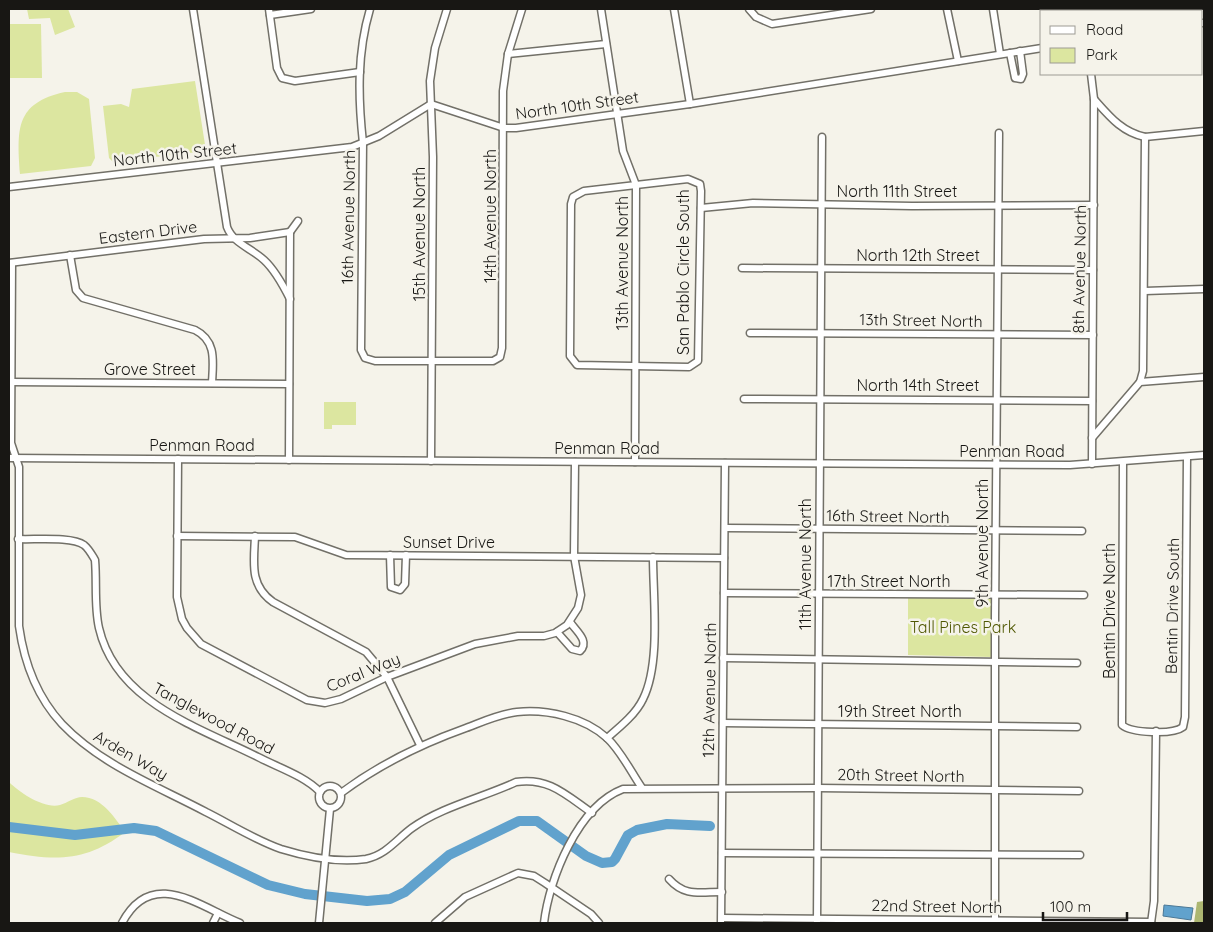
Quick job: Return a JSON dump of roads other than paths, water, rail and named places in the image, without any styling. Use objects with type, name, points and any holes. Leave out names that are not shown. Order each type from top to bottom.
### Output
[{"type":"street","points":[[193,9],[218,163],[226,227],[234,238],[264,260],[280,281],[290,299]]},
{"type":"street","points":[[311,9],[269,12],[278,68],[282,78],[295,81],[360,72]]},
{"type":"street","name":"16th Avenue North","points":[[370,9],[362,36],[360,72],[359,110],[363,143],[360,350],[365,358],[370,360],[432,361]]},
{"type":"street","name":"15th Avenue North","points":[[431,461],[433,157],[430,104],[431,65],[447,9]]},
{"type":"street","name":"14th Avenue North","points":[[432,361],[493,361],[500,356],[502,348],[503,91],[508,54],[522,9]]},
{"type":"street","name":"13th Avenue North","points":[[600,9],[623,151],[636,185],[635,462]]},
{"type":"street","points":[[674,9],[690,104]]},
{"type":"street","points":[[749,9],[756,18],[772,24],[871,9]]},
{"type":"street","points":[[947,9],[958,61]]},
{"type":"street","points":[[993,9],[1000,54]]},
{"type":"street","points":[[508,54],[606,44]]},
{"type":"street","name":"North 10th Street","points":[[9,187],[343,149],[379,136],[430,104],[504,128],[690,104],[1040,48]]},
{"type":"street","points":[[1010,53],[1013,74],[1015,78],[1021,79],[1023,74],[1020,51]]},
{"type":"street","name":"8th Avenue North","points":[[1091,75],[1094,100],[1092,464]]},
{"type":"street","points":[[1094,100],[1120,128],[1145,137],[1204,131]]},
{"type":"street","name":"9th Avenue North","points":[[995,922],[999,133]]},
{"type":"street","name":"11th Avenue North","points":[[817,921],[822,137]]},
{"type":"street","points":[[1092,438],[1140,382],[1144,371],[1145,137]]},
{"type":"street","name":"San Pablo Circle South","points":[[688,179],[695,180],[700,184],[698,361],[688,367],[577,365],[570,356],[571,204],[573,197],[584,191],[636,185],[688,179]]},
{"type":"street","name":"North 11th Street","points":[[701,208],[734,203],[821,205],[998,204],[1027,207],[1094,205]]},
{"type":"street","points":[[289,460],[290,232],[298,222]]},
{"type":"street","name":"Eastern Drive","points":[[10,263],[204,239],[290,232]]},
{"type":"street","points":[[70,256],[76,290],[83,298],[195,330],[207,338],[213,352],[212,383]]},
{"type":"street","name":"Arden Way","points":[[10,263],[11,443],[12,458],[19,467],[18,613],[21,642],[34,682],[61,723],[88,748],[116,766],[264,842],[293,852],[326,858],[356,860],[376,856],[390,848],[402,836],[429,818],[516,782],[531,780],[550,784],[592,813]]},
{"type":"street","name":"North 12th Street","points":[[742,268],[1093,270]]},
{"type":"street","points":[[1145,291],[1204,289]]},
{"type":"street","name":"13th Street North","points":[[750,333],[1093,335]]},
{"type":"street","points":[[1140,382],[1204,377]]},
{"type":"street","name":"Grove Street","points":[[11,382],[289,384]]},
{"type":"street","name":"North 14th Street","points":[[744,399],[1092,401]]},
{"type":"street","name":"Penman Road","points":[[12,458],[996,465],[1092,464],[1204,456]]},
{"type":"street","name":"Bentin Drive South","points":[[1156,731],[1179,730],[1184,723],[1188,457]]},
{"type":"street","name":"Coral Way","points":[[178,459],[176,582],[179,611],[187,628],[208,649],[297,695],[325,702],[341,700],[387,677],[475,644],[500,638],[544,636],[558,632],[570,622],[578,608],[581,595],[574,556],[575,462]]},
{"type":"street","name":"Bentin Drive North","points":[[1124,462],[1122,725],[1130,730],[1156,731]]},
{"type":"street","name":"12th Avenue North","points":[[722,921],[726,463]]},
{"type":"street","name":"16th Street North","points":[[724,528],[1082,531]]},
{"type":"street","name":"Sunset Drive","points":[[177,536],[304,538],[336,553],[346,554],[724,558]]},
{"type":"street","points":[[255,536],[255,577],[262,593],[273,602],[358,645],[375,660],[387,677],[420,745]]},
{"type":"street","name":"Tanglewood Road","points":[[18,539],[74,541],[83,544],[91,553],[95,560],[97,618],[102,638],[122,676],[142,696],[274,765],[320,792]]},
{"type":"street","points":[[390,555],[391,586],[400,590],[405,584],[406,555]]},
{"type":"street","points":[[607,738],[639,706],[651,679],[653,651],[653,557]]},
{"type":"street","name":"17th Street North","points":[[724,593],[1084,595]]},
{"type":"street","points":[[558,632],[572,649],[580,651],[584,640],[570,622]]},
{"type":"street","points":[[723,658],[1077,662]]},
{"type":"street","points":[[341,793],[379,767],[420,745],[494,717],[516,712],[545,713],[579,721],[607,738],[642,788]]},
{"type":"street","name":"19th Street North","points":[[723,723],[1077,727]]},
{"type":"street","points":[[1151,922],[1154,901],[1156,731]]},
{"type":"street","points":[[329,786],[336,787],[341,793],[340,804],[330,809],[320,803],[320,792],[329,786]]},
{"type":"street","name":"20th Street North","points":[[544,923],[551,888],[569,845],[592,813],[613,793],[623,789],[818,788],[1080,791]]},
{"type":"street","points":[[319,923],[330,809]]},
{"type":"street","points":[[722,853],[1080,855]]},
{"type":"street","points":[[435,923],[444,921],[471,894],[518,874],[534,876],[591,914],[599,923]]},
{"type":"street","points":[[669,879],[684,891],[722,892]]},
{"type":"street","points":[[122,923],[130,910],[139,903],[163,893],[184,896],[240,923]]},
{"type":"street","points":[[213,923],[218,914]]},
{"type":"street","name":"22nd Street North","points":[[722,921],[1151,922]]},
{"type":"water","points":[[1164,905],[1193,908],[1191,920],[1163,916]]},
{"type":"waterway","points":[[9,827],[75,835],[134,828],[156,831],[268,885],[305,894],[367,901],[390,899],[405,892],[449,855],[519,821],[537,821],[586,856],[602,863],[612,862],[628,835],[637,830],[667,824],[710,826]]},
{"type":"park label","name":"Tall Pines Park","points":[[963,627]]}]
